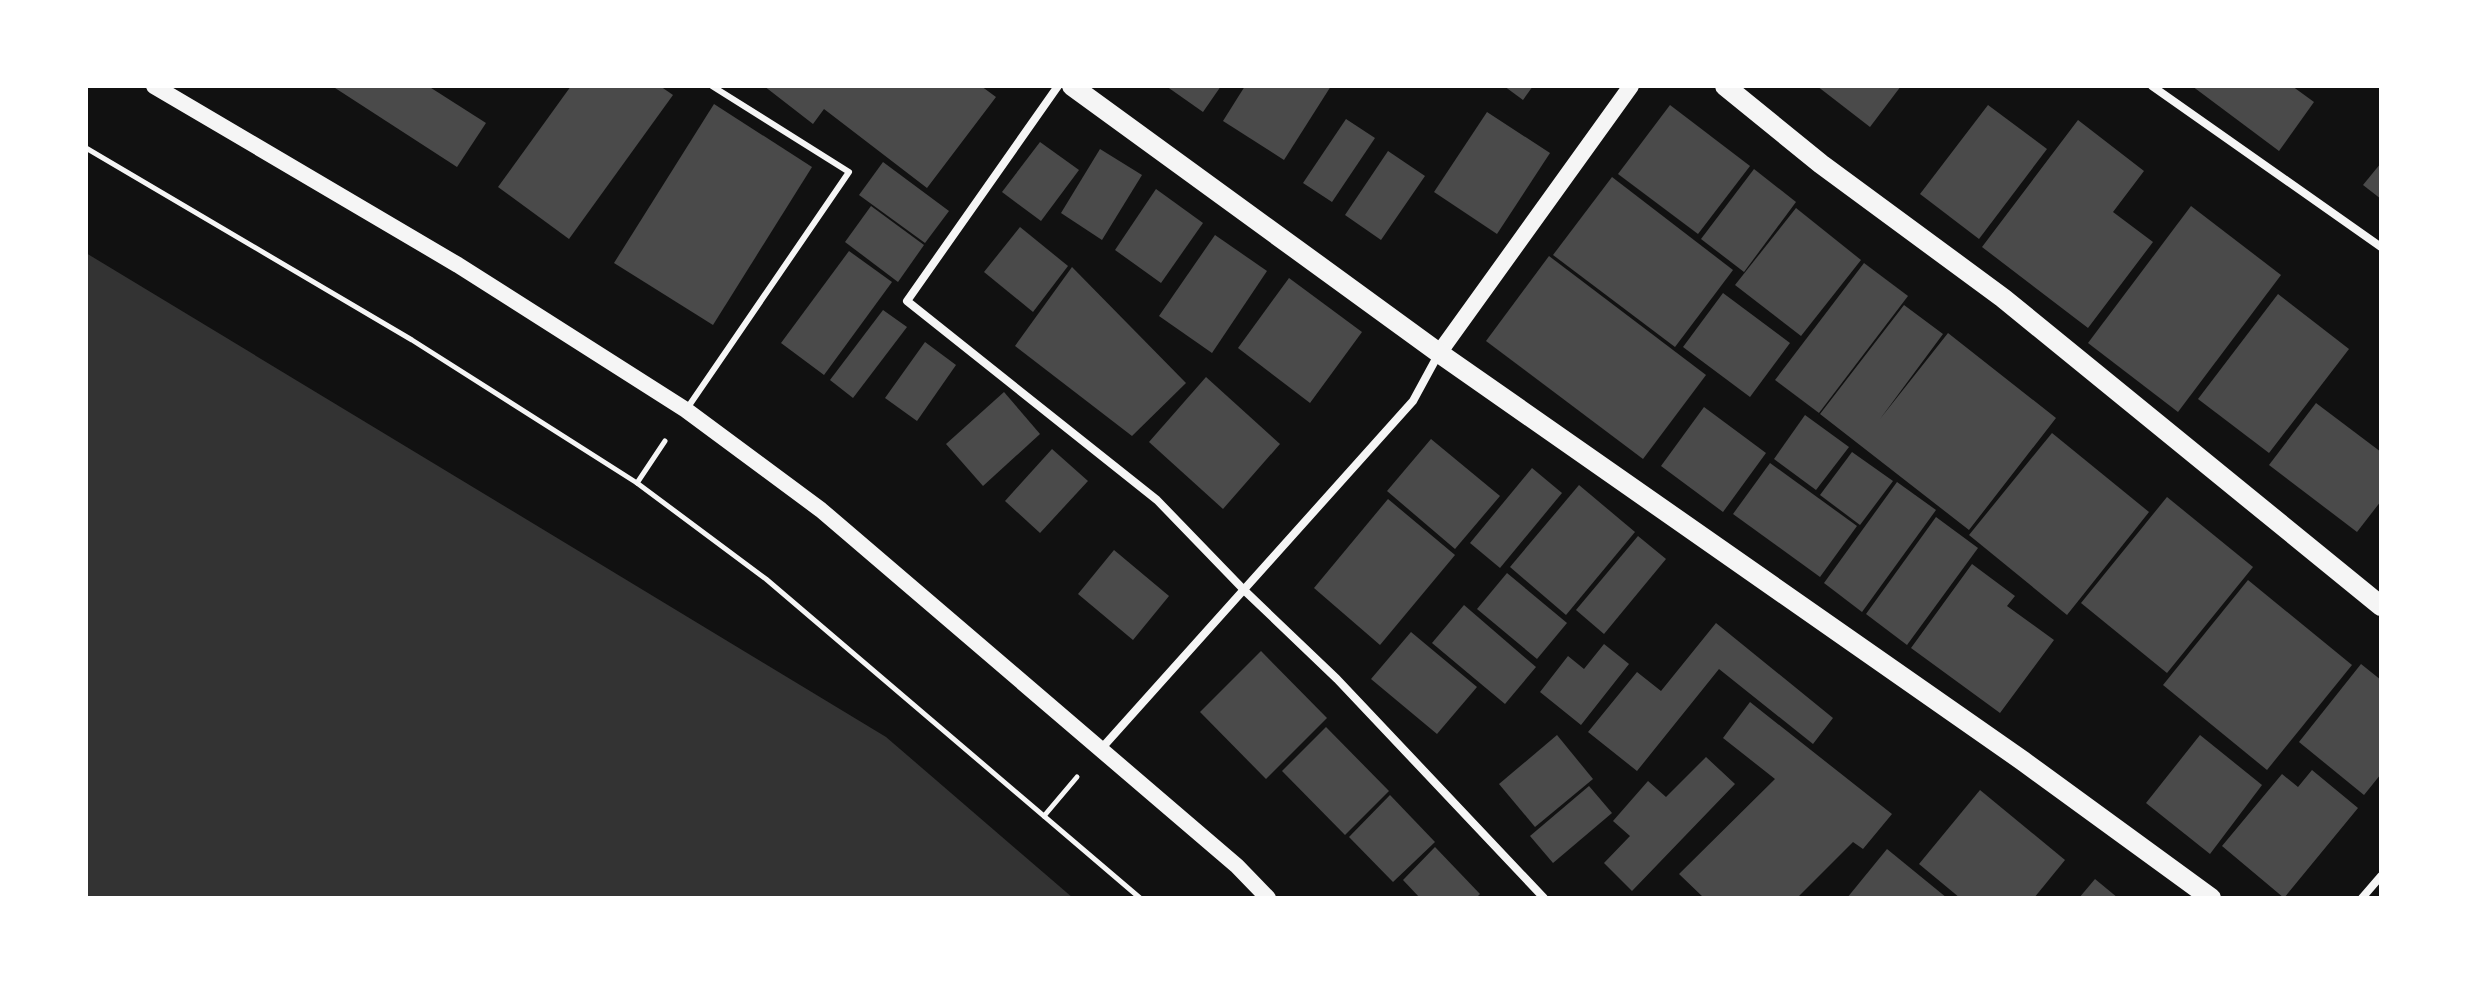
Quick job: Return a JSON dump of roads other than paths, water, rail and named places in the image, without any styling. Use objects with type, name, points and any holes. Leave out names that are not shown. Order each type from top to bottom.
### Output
[{"type":"main road","points":[[154,86],[458,265],[686,410],[821,510],[1237,866],[1268,898]]},
{"type":"main road","points":[[1072,86],[1439,353],[2023,761],[2211,898]]},
{"type":"main road","points":[[1439,353],[1631,86]]},
{"type":"main road","points":[[1725,86],[1821,164],[2003,298],[2381,606]]},
{"type":"street","points":[[1058,86],[907,301],[1157,500],[1245,591],[1337,679],[1544,898]]},
{"type":"street","points":[[2152,86],[2381,247]]},
{"type":"street","points":[[1101,749],[1413,401],[1439,353]]},
{"type":"street","points":[[2362,898],[2381,876]]},
{"type":"lane","points":[[686,410],[849,172],[712,86]]}]
